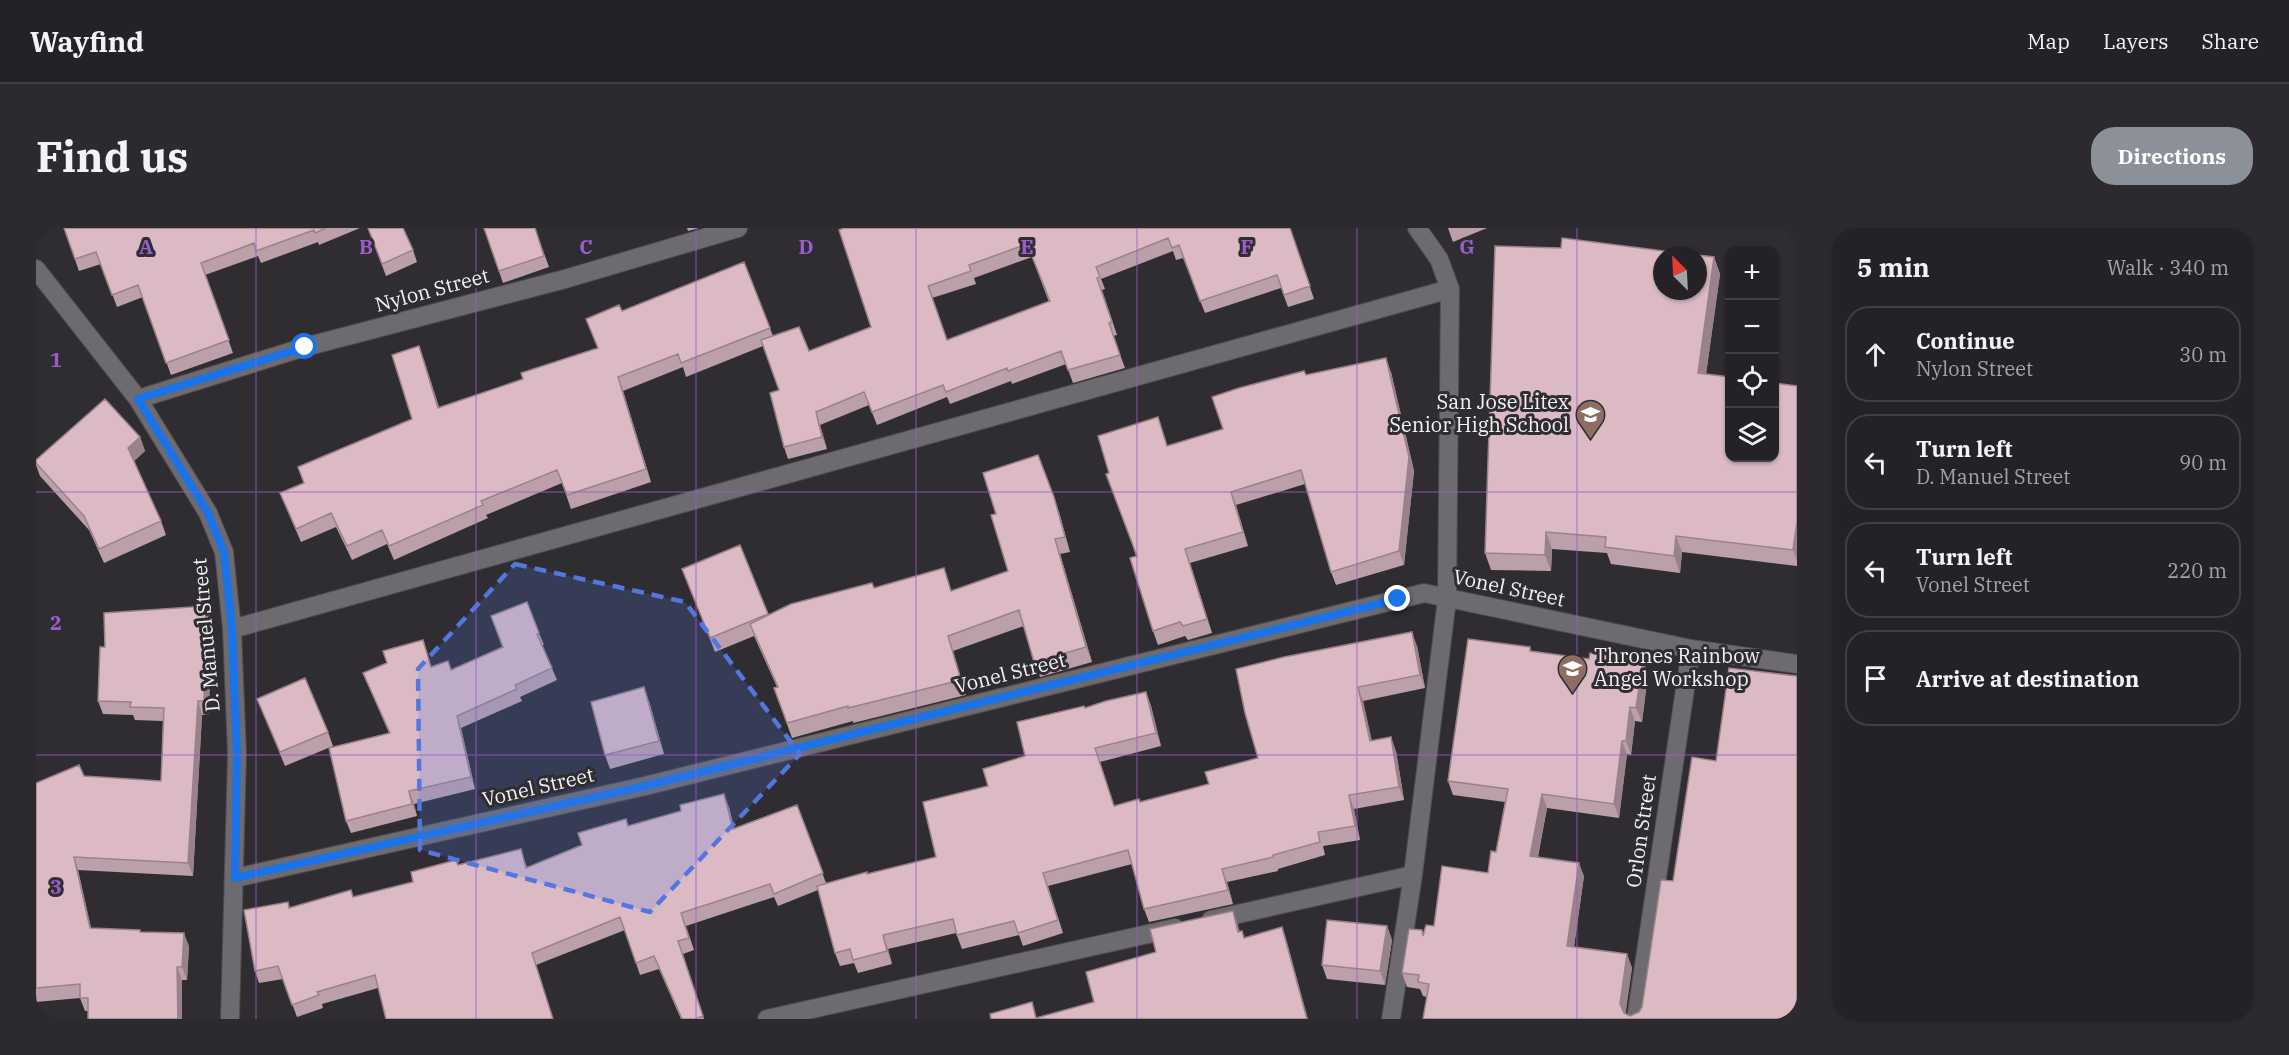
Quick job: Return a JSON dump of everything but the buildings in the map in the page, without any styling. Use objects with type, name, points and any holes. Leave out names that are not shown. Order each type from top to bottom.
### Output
[{"type":"street","name":"Nylon Street","points":[[138,399],[305,347],[565,279],[738,228]]},
{"type":"street","points":[[1391,1019],[1413,875],[1448,599],[1450,288],[1439,259],[1417,228]]},
{"type":"street","name":"D. Manuel Street","points":[[36,269],[138,399],[208,513],[224,552],[232,629],[237,754],[230,1019]]},
{"type":"street","points":[[232,629],[1450,288]]},
{"type":"street","name":"Vonel Street","points":[[235,878],[645,786],[1424,593],[1691,649],[1797,664]]},
{"type":"street","name":"Orlon Street","points":[[1636,1019],[1691,649]]},
{"type":"street","points":[[767,1019],[1413,875]]},
{"type":"highlighted area","points":[[515,564],[685,602],[800,754],[650,912],[420,850],[418,669]]},
{"type":"place","name":"San Jose Litex Senior High School","points":[[1590,440]]},
{"type":"place","name":"Thrones Rainbow Angel Workshop","points":[[1573,694]]},
{"type":"route","points":[[305,347],[138,399],[208,513],[224,552],[232,629],[237,754],[235,878],[645,786],[1398,599]]}]
